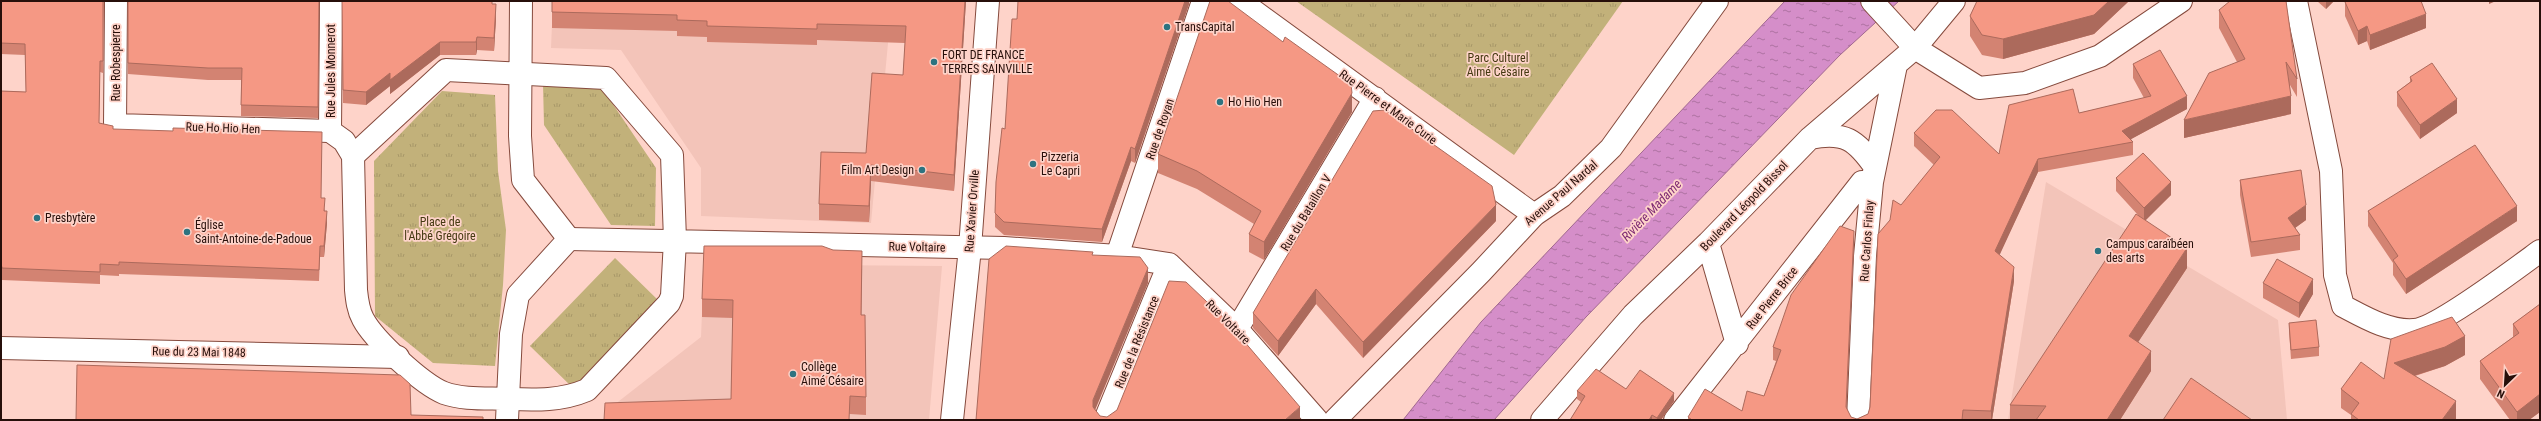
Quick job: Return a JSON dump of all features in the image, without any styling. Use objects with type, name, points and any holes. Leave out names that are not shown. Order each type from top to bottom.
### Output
[{"type":"street","name":"Rue Robespierre","points":[[115,125],[116,1]]},
{"type":"street","name":"Rue Jules Monnerot","points":[[331,1],[330,131],[344,141],[354,156]]},
{"type":"street","points":[[508,409],[511,334],[518,295],[569,239],[523,180],[520,136],[521,1]]},
{"type":"street","name":"Rue Xavier Orville","points":[[952,420],[970,248],[988,1]]},
{"type":"street","name":"Rue de Royan","points":[[1117,256],[1203,1]]},
{"type":"street","name":"Rue Pierre et Marie Curie","points":[[1240,1],[1534,215]]},
{"type":"street","name":"Avenue Paul Nardal","points":[[1336,420],[1481,272],[1534,215],[1562,196],[1611,148],[1717,1]]},
{"type":"street","points":[[1872,1],[1915,48],[1979,88],[2026,83],[2100,56],[2181,1]]},
{"type":"street","name":"Boulevard Léopold Bissol","points":[[1542,420],[1633,315],[1708,243],[1810,138],[1915,48],[1954,1]]},
{"type":"street","points":[[2296,1],[2331,171],[2335,275],[2343,306],[2379,324],[2415,330],[2446,316],[2540,251]]},
{"type":"street","name":"Rue Carlos Finlay","points":[[1858,420],[1865,256],[1874,175],[1896,65]]},
{"type":"street","points":[[446,70],[521,76],[606,78],[672,155],[675,240],[672,296],[669,303],[587,390],[572,397],[549,400],[508,409],[475,398],[445,393],[417,376],[373,335],[357,305],[354,156],[446,70]]},
{"type":"street","name":"Rue du Bataillon V","points":[[1237,329],[1375,98]]},
{"type":"street","name":"Rue Ho Hio Hen","points":[[115,125],[330,131]]},
{"type":"street","points":[[1810,138],[1827,134],[1846,137],[1861,148],[1874,175]]},
{"type":"street","name":"Rue Pierre Brice","points":[[1675,420],[1682,409],[1737,344],[1862,182],[1874,175]]},
{"type":"street","name":"Rue Voltaire","points":[[569,239],[1004,248],[1117,256],[1169,264],[1237,329],[1317,420]]},
{"type":"street","points":[[1708,243],[1737,344]]},
{"type":"street","name":"Rue de la Résistance","points":[[1105,420],[1169,264]]},
{"type":"street","name":"Rue du 23 Mai 1848","points":[[1,348],[398,358]]},
{"type":"shaded area","points":[[553,1],[892,1],[871,223],[701,216],[701,168],[621,50],[551,48]]},
{"type":"shaded area","name":"Campus caraïbéen des arts","points":[[2046,182],[2278,320],[2287,420],[2008,420]]},
{"type":"shaded area","name":"Collège Aimé Césaire","points":[[704,264],[942,266],[929,420],[605,420],[605,412],[701,337]]},
{"type":"green space","name":"Parc Culturel Aimé Césaire","points":[[1296,1],[1623,1],[1514,155]]},
{"type":"green space","points":[[543,84],[600,85],[656,168],[655,226],[611,225],[544,125]]},
{"type":"green space","name":"Place de l'Abbé Grégoire","points":[[442,91],[495,95],[498,171],[506,230],[503,285],[495,366],[433,363],[375,316],[374,161]]},
{"type":"green space","points":[[615,258],[660,302],[574,389],[530,346]]},
{"type":"water","name":"Rivière Madame","points":[[1785,1],[1899,1],[1840,55],[1586,317],[1494,420],[1403,420],[1481,322]]},
{"type":"building","points":[[1,1],[103,1],[103,61],[100,61],[99,123],[113,126],[113,129],[173,131],[173,128],[322,132],[321,198],[325,198],[324,211],[327,211],[324,246],[320,246],[319,270],[119,262],[119,265],[100,264],[100,272],[2,268],[1,91],[26,92],[25,44],[1,43]]},
{"type":"building","points":[[128,1],[319,1],[318,107],[241,105],[242,68],[208,68],[128,63]]},
{"type":"building","points":[[342,1],[492,1],[492,4],[496,4],[494,38],[477,37],[476,42],[440,42],[390,80],[390,73],[366,92],[343,90]]},
{"type":"building","points":[[552,1],[965,1],[954,175],[871,165],[869,206],[819,204],[821,152],[866,153],[872,73],[903,75],[906,26],[817,24],[817,29],[707,26],[707,21],[677,20],[677,15],[552,12]]},
{"type":"building","points":[[1018,1],[1185,1],[1135,149],[1131,147],[1102,229],[1004,222],[995,213],[996,182],[1002,128],[1005,129],[1012,19],[1017,19]]},
{"type":"building","points":[[1210,1],[1228,1],[1283,42],[1285,37],[1351,84],[1352,93],[1264,242],[1249,234],[1261,211],[1197,171],[1158,154]]},
{"type":"building","points":[[1977,1],[2109,1],[2094,15],[2003,39],[1982,35],[1970,16]]},
{"type":"building","points":[[2230,1],[2286,1],[2297,79],[2286,62],[2291,96],[2184,120],[2209,73],[2245,59],[2219,10]]},
{"type":"building","points":[[2421,1],[2426,14],[2370,35],[2367,26],[2358,31],[2345,2]]},
{"type":"building","points":[[2160,50],[2187,96],[2122,131],[2133,142],[2038,159],[1995,251],[2014,267],[1991,411],[1963,410],[1962,420],[1692,420],[1688,417],[1705,389],[1742,411],[1747,391],[1764,396],[1781,350],[1773,347],[1791,295],[1840,226],[1854,231],[1846,407],[1851,417],[1857,419],[1868,414],[1870,407],[1878,234],[1890,220],[1893,200],[1901,205],[1940,157],[1914,133],[1936,110],[1952,110],[1999,154],[2009,105],[2073,89],[2079,113],[2151,96],[2133,64]]},
{"type":"building","points":[[2432,63],[2457,99],[2420,125],[2397,92],[2412,81],[2410,77]]},
{"type":"building","points":[[1385,110],[1492,186],[1496,205],[1363,342],[1316,289],[1278,341],[1253,313],[1373,111]]},
{"type":"building","points":[[2475,145],[2517,206],[2406,279],[2393,260],[2398,256],[2368,211]]},
{"type":"building","points":[[2143,153],[2171,182],[2144,208],[2116,178]]},
{"type":"building","points":[[2301,170],[2306,205],[2288,218],[2300,235],[2251,242],[2240,180]]},
{"type":"building","points":[[2136,214],[2187,248],[2129,336],[2151,351],[2107,420],[2036,420],[2046,406],[2010,405]]},
{"type":"building","points":[[704,246],[822,246],[833,250],[862,251],[861,315],[865,315],[866,397],[850,396],[849,420],[604,420],[605,403],[731,399],[733,300],[702,299]]},
{"type":"building","points":[[1006,246],[1093,252],[1092,255],[1140,257],[1148,268],[1093,400],[1093,407],[1100,416],[1107,417],[1117,410],[1169,281],[1186,282],[1226,320],[1300,407],[1285,420],[976,420],[989,259]]},
{"type":"building","points":[[2277,259],[2313,279],[2299,303],[2263,283]]},
{"type":"building","points":[[2540,304],[2540,394],[2517,412],[2480,361],[2519,333],[2513,324]]},
{"type":"building","points":[[2452,317],[2465,336],[2445,347],[2394,363],[2456,401],[2442,420],[2359,420],[2351,414],[2359,403],[2341,389],[2361,362],[2384,379],[2391,339]]},
{"type":"building","points":[[2316,320],[2319,347],[2291,350],[2289,323]]},
{"type":"building","points":[[77,365],[400,375],[410,384],[411,415],[483,417],[483,420],[76,420]]},
{"type":"building","points":[[1596,369],[1626,389],[1640,370],[1674,393],[1657,418],[1652,415],[1649,420],[1570,420],[1585,396],[1577,391]]},
{"type":"building","points":[[2191,378],[2252,420],[2163,420]]},
{"type":"place","name":"TransCapital","points":[[1167,27]]},
{"type":"place","name":"FORT DE FRANCE TERRES SAINVILLE","points":[[934,62]]},
{"type":"place","name":"Ho Hio Hen","points":[[1220,102]]},
{"type":"place","name":"Pizzeria Le Capri","points":[[1033,164]]},
{"type":"place","name":"Film Art Design","points":[[922,170]]},
{"type":"place","name":"Presbytère","points":[[37,218]]},
{"type":"place","name":"Église Saint-Antoine-de-Padoue","points":[[187,232]]},
{"type":"place","name":"Campus caraïbéen des arts","points":[[2098,251]]},
{"type":"place","name":"Collège Aimé Césaire","points":[[793,374]]}]
